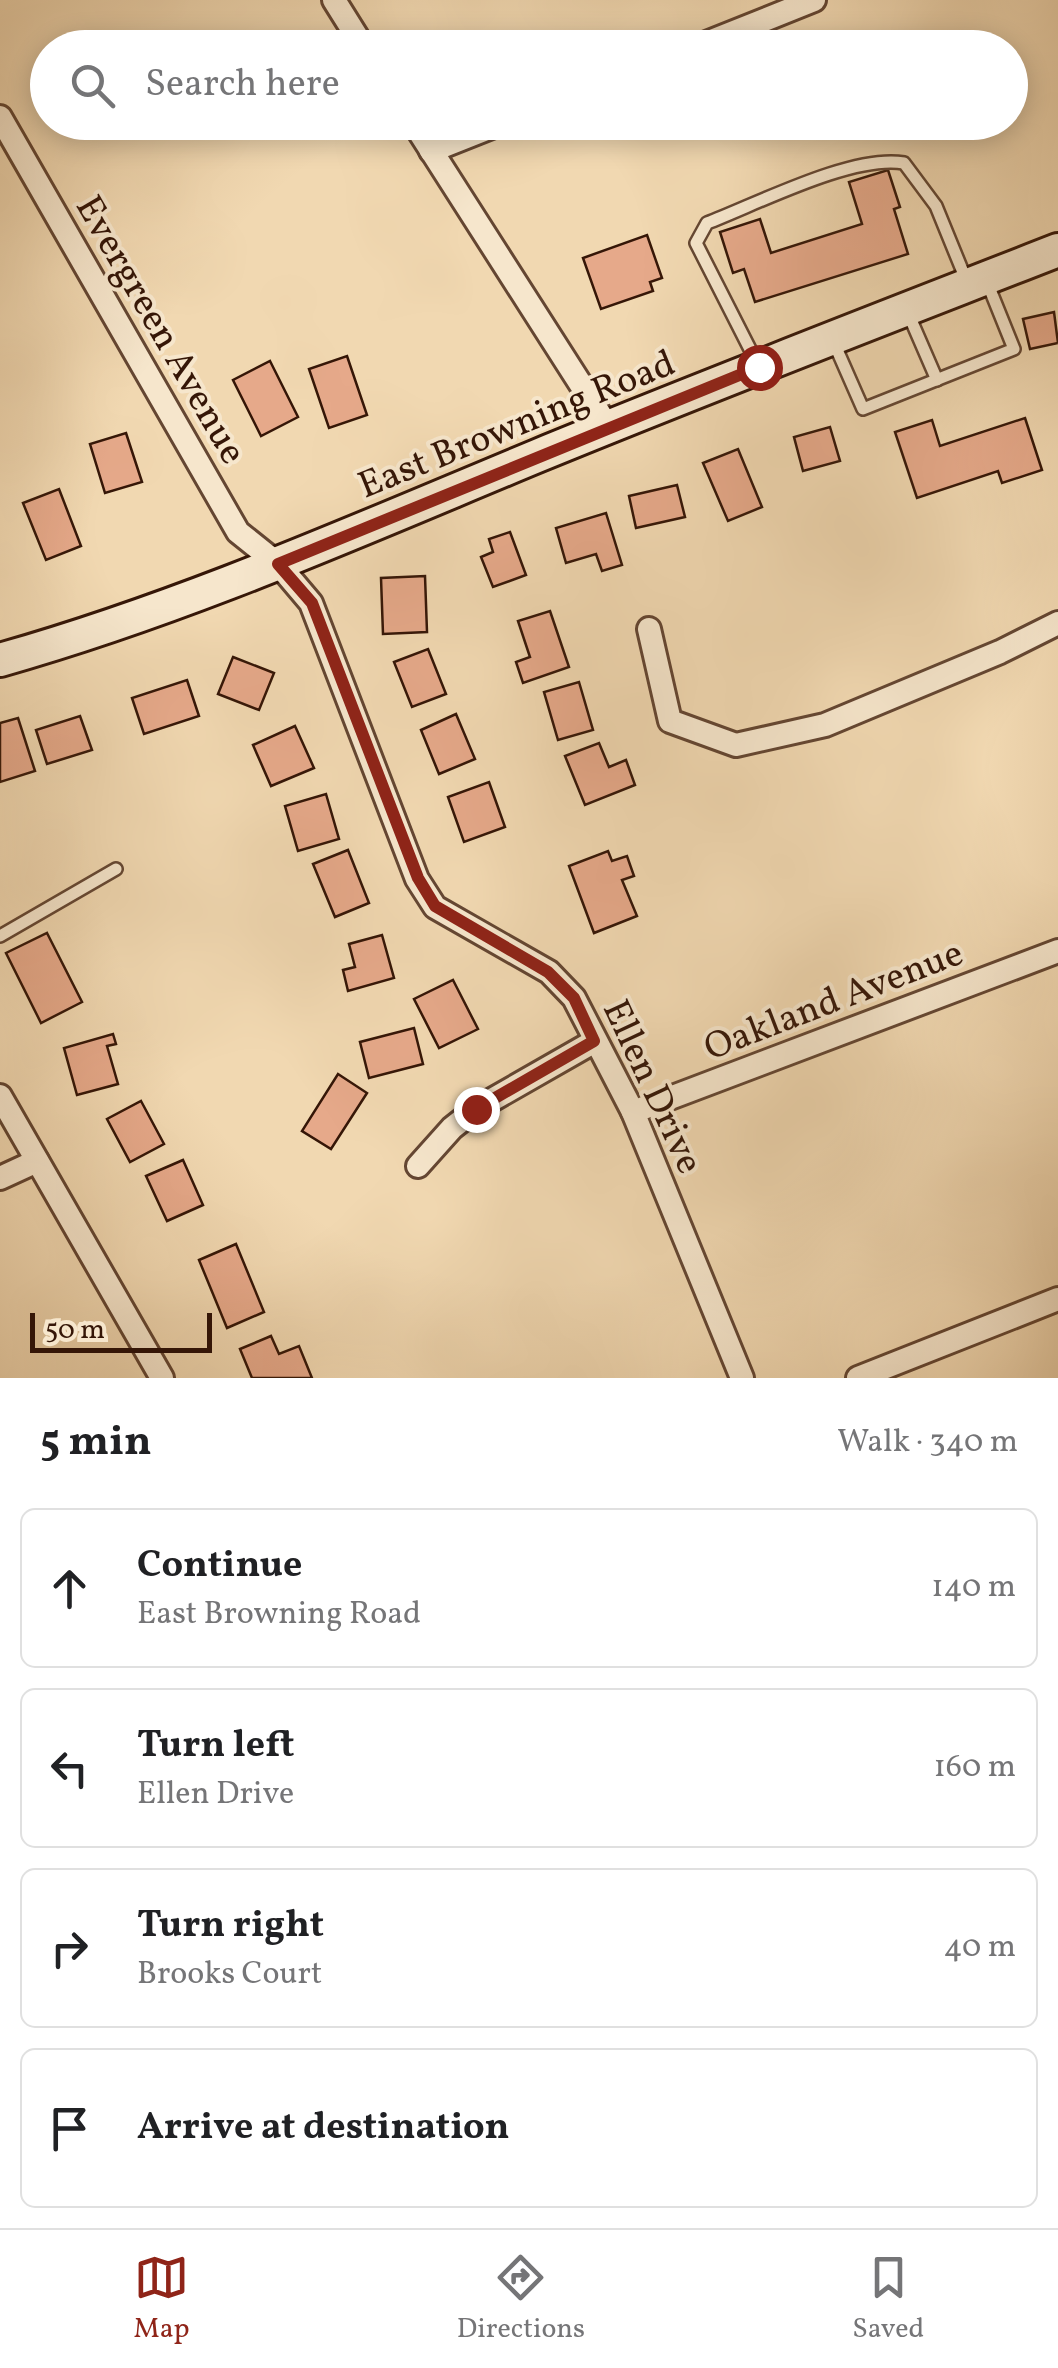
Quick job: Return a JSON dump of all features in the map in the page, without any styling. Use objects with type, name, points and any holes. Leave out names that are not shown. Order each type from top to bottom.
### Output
[{"type":"main road","name":"East Browning Road","points":[[0,660],[278,564],[608,427],[1058,250]]},
{"type":"street","points":[[334,0],[353,30]]},
{"type":"street","points":[[739,30],[814,0]]},
{"type":"street","name":"Evergreen Avenue","points":[[0,117],[238,532],[278,564]]},
{"type":"street","points":[[424,140],[608,427]]},
{"type":"street","points":[[431,151],[459,140]]},
{"type":"street","name":"Ellen Drive","points":[[278,564],[312,603],[418,878],[435,906],[548,972],[574,998],[633,1112],[742,1378]]},
{"type":"street","points":[[649,629],[670,722],[736,745],[825,725],[1000,652],[1058,623]]},
{"type":"street","name":"Oakland Avenue","points":[[633,1112],[1058,951]]},
{"type":"street","points":[[418,1166],[452,1128],[476,1109],[594,1041]]},
{"type":"street","points":[[0,1096],[162,1378]]},
{"type":"street","points":[[0,1178],[36,1161]]},
{"type":"street","points":[[858,1378],[1058,1299]]},
{"type":"lane","points":[[759,367],[696,242],[707,223],[853,166],[887,160],[904,164],[936,206],[1014,350],[863,409],[832,339]]},
{"type":"lane","points":[[906,310],[937,380]]},
{"type":"lane","points":[[0,936],[116,869]]},
{"type":"building","points":[[888,170],[900,207],[894,209],[908,254],[755,302],[744,269],[733,273],[720,232],[760,219],[771,253],[862,224],[849,182]]},
{"type":"building","points":[[647,235],[662,278],[650,282],[653,291],[601,309],[583,258]]},
{"type":"building","points":[[1054,312],[1058,343],[1030,349],[1023,319]]},
{"type":"building","points":[[347,356],[367,415],[329,428],[309,369]]},
{"type":"building","points":[[270,361],[298,417],[261,436],[233,380]]},
{"type":"building","points":[[1025,418],[1042,470],[1002,483],[998,471],[917,498],[895,432],[932,420],[940,446]]},
{"type":"building","points":[[830,427],[840,461],[803,471],[794,437]]},
{"type":"building","points":[[126,433],[142,482],[105,493],[90,444]]},
{"type":"building","points":[[738,449],[762,507],[728,521],[703,463]]},
{"type":"building","points":[[677,485],[685,517],[636,528],[629,496]]},
{"type":"building","points":[[59,489],[81,546],[46,560],[23,503]]},
{"type":"building","points":[[606,513],[622,565],[602,571],[596,554],[566,563],[556,528]]},
{"type":"building","points":[[510,532],[526,575],[493,587],[481,557],[493,552],[489,539]]},
{"type":"building","points":[[425,576],[427,632],[383,634],[381,578]]},
{"type":"building","points":[[550,611],[569,667],[523,683],[516,662],[530,657],[518,621]]},
{"type":"building","points":[[428,649],[446,694],[412,707],[394,662]]},
{"type":"building","points":[[233,657],[274,673],[259,710],[218,694]]},
{"type":"building","points":[[187,680],[199,716],[144,734],[132,698]]},
{"type":"building","points":[[579,682],[593,730],[558,740],[544,692]]},
{"type":"building","points":[[456,714],[475,759],[439,774],[421,730]]},
{"type":"building","points":[[80,716],[92,750],[47,764],[36,730]]},
{"type":"building","points":[[18,718],[35,771],[0,782],[0,723]]},
{"type":"building","points":[[295,726],[314,768],[271,786],[253,745]]},
{"type":"building","points":[[599,743],[609,767],[626,760],[635,785],[585,805],[565,756]]},
{"type":"building","points":[[489,782],[505,827],[464,842],[448,797]]},
{"type":"building","points":[[326,794],[339,839],[298,851],[285,806]]},
{"type":"building","points":[[348,850],[369,903],[335,917],[313,864]]},
{"type":"building","points":[[608,851],[612,861],[627,856],[634,876],[622,880],[637,916],[594,933],[569,866]]},
{"type":"building","points":[[47,933],[82,1002],[41,1023],[6,953]]},
{"type":"building","points":[[382,935],[394,978],[348,991],[343,970],[355,967],[349,944]]},
{"type":"building","points":[[453,980],[478,1029],[439,1048],[414,999]]},
{"type":"building","points":[[414,1028],[423,1064],[369,1078],[360,1042]]},
{"type":"building","points":[[113,1034],[116,1044],[107,1046],[118,1084],[77,1095],[64,1048]]},
{"type":"building","points":[[338,1074],[367,1093],[331,1149],[302,1131]]},
{"type":"building","points":[[141,1101],[164,1144],[130,1162],[107,1119]]},
{"type":"building","points":[[183,1160],[203,1205],[167,1221],[146,1176]]},
{"type":"building","points":[[236,1244],[264,1312],[227,1328],[199,1260]]},
{"type":"building","points":[[271,1336],[279,1354],[299,1346],[312,1378],[252,1378],[240,1349]]},
{"type":"route","points":[[476,1109],[594,1041],[574,998],[548,972],[435,906],[418,878],[312,603],[278,564],[759,367]]}]
